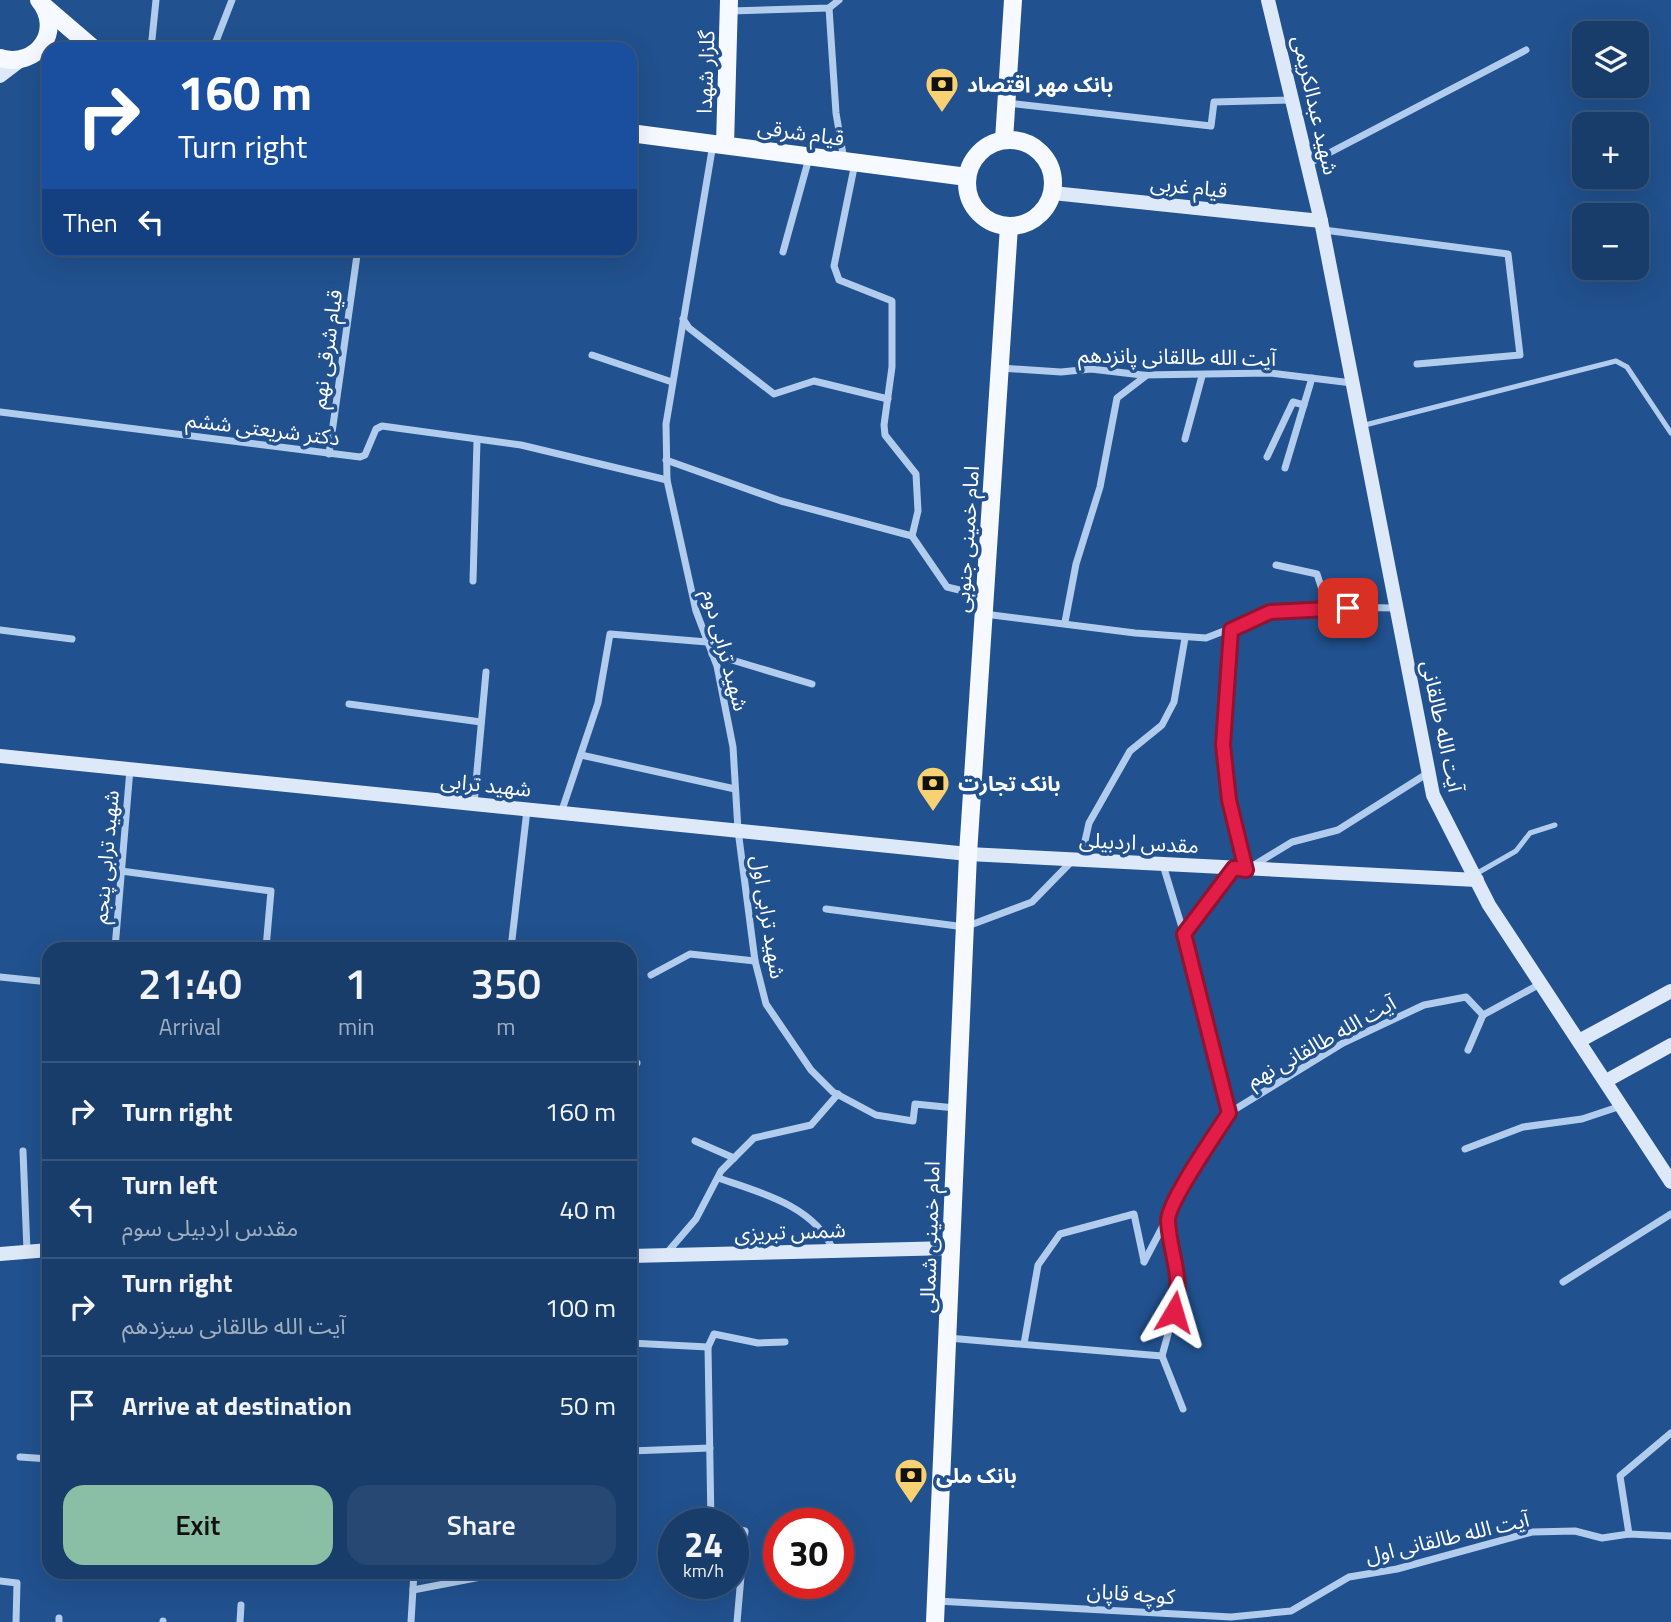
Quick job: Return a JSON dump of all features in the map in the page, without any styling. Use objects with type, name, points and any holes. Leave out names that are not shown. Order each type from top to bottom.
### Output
[{"type":"main road","points":[[1004,140],[1013,0]]},
{"type":"main road","points":[[42,3],[86,42]]},
{"type":"main road","points":[[42,3],[49,31],[45,42]]},
{"type":"main road","name":"گلزار شهدا","points":[[719,145],[729,6]]},
{"type":"main road","points":[[23,59],[42,45]]},
{"type":"main road","points":[[0,58],[42,60]]},
{"type":"main road","name":"قیام شرقی","points":[[637,134],[967,177]]},
{"type":"main road","points":[[1004,140],[1018,140],[1043,154],[1054,179],[1053,193],[1037,218],[1024,224],[1009,226],[982,216],[967,192],[967,177],[979,152],[1004,140]]},
{"type":"main road","name":"امام خمینی جنوبی","points":[[968,854],[1009,226]]},
{"type":"main road","name":"امام خمینی شمالی","points":[[935,1622],[968,854]]},
{"type":"street","points":[[152,42],[156,0]]},
{"type":"street","points":[[217,42],[232,0]]},
{"type":"street","points":[[729,6],[829,8],[839,0]]},
{"type":"street","name":"شهید عبدالکریمی","points":[[1268,0],[1322,225]]},
{"type":"street","points":[[829,8],[835,101],[850,162],[834,265],[839,280],[892,301],[892,367],[885,435],[916,474],[918,511],[912,536]]},
{"type":"street","points":[[1308,164],[1526,50]]},
{"type":"street","points":[[0,76],[23,59]]},
{"type":"street","points":[[1007,103],[1211,126],[1214,102],[1293,100]]},
{"type":"street","name":"شهید ترابی دوم","points":[[719,145],[672,382],[666,424],[666,460],[667,480],[696,611],[712,654],[733,747],[738,830]]},
{"type":"street","points":[[783,252],[809,156]]},
{"type":"street","name":"قیام غربی","points":[[1053,193],[1322,225]]},
{"type":"street","points":[[1322,225],[1508,254],[1520,355],[1418,364]]},
{"type":"street","name":"آیت الله طالقانی","points":[[1322,225],[1433,795],[1475,877],[1541,984],[1671,1182]]},
{"type":"street","name":"قیام شرقی نهم","points":[[329,454],[357,256]]},
{"type":"street","points":[[683,319],[690,328],[774,394],[814,381],[888,399]]},
{"type":"street","points":[[592,355],[672,382]]},
{"type":"street","name":"آیت الله طالقانی پانزدهم","points":[[1000,368],[1061,372],[1091,369],[1147,375],[1270,373],[1353,384]]},
{"type":"street","points":[[1065,622],[1076,564],[1100,487],[1117,398],[1147,375]]},
{"type":"street","points":[[1185,439],[1202,376]]},
{"type":"street","points":[[1285,468],[1312,378]]},
{"type":"street","points":[[1267,457],[1293,402],[1304,405]]},
{"type":"street","name":"دکتر شریعتی ششم","points":[[0,412],[329,454],[365,455],[376,429],[382,426],[522,445],[667,480]]},
{"type":"street","points":[[473,581],[477,441]]},
{"type":"street","points":[[666,460],[781,501],[912,536],[947,587],[984,605],[1065,622],[1185,638],[1206,638],[1270,612],[1328,608],[1397,608]]},
{"type":"street","points":[[1276,565],[1317,574],[1328,608]]},
{"type":"street","points":[[0,630],[72,639]]},
{"type":"street","points":[[1231,630],[1223,745],[1240,869]]},
{"type":"street","points":[[561,813],[598,703],[610,634],[707,642]]},
{"type":"street","points":[[826,909],[965,927],[1032,902],[1077,860],[1090,823],[1129,751],[1162,725],[1174,702],[1185,638]]},
{"type":"street","points":[[712,654],[811,684]]},
{"type":"street","points":[[474,804],[486,672]]},
{"type":"street","points":[[349,704],[481,722]]},
{"type":"street","points":[[581,755],[735,789]]},
{"type":"street","name":"شهید ترابی","points":[[0,756],[968,854]]},
{"type":"street","name":"شهید ترابی پنجم","points":[[115,942],[130,769]]},
{"type":"street","points":[[1184,934],[1240,869],[1292,842],[1338,830],[1429,772]]},
{"type":"street","points":[[512,942],[527,810]]},
{"type":"street","name":"شهید ترابی اول","points":[[738,830],[755,961],[766,1004],[811,1070],[838,1094],[876,1115],[913,1121],[915,1104],[957,1108]]},
{"type":"street","name":"مقدس اردبیلی","points":[[968,854],[1240,869],[1475,877]]},
{"type":"street","points":[[1024,1345],[1038,1265],[1060,1234],[1134,1214],[1144,1262],[1195,1165],[1229,1113],[1184,934],[1163,864]]},
{"type":"street","points":[[121,871],[271,891],[267,942]]},
{"type":"street","points":[[652,975],[690,954],[755,961]]},
{"type":"street","points":[[0,977],[42,981]]},
{"type":"street","points":[[1468,1050],[1483,1015],[1541,984]]},
{"type":"street","points":[[1579,1041],[1671,990]]},
{"type":"street","name":"آیت الله طالقانی نهم","points":[[1229,1113],[1343,1043],[1424,1005],[1466,997],[1483,1015]]},
{"type":"street","points":[[1606,1081],[1671,1045]]},
{"type":"street","points":[[664,1255],[696,1219],[718,1178],[754,1138],[811,1125],[838,1094]]},
{"type":"street","points":[[1465,1149],[1523,1127],[1582,1119],[1622,1106]]},
{"type":"street","points":[[695,1141],[734,1158]]},
{"type":"street","points":[[23,1150],[27,1251]]},
{"type":"street","points":[[718,1178],[761,1193],[806,1215],[828,1237],[833,1250]]},
{"type":"street","points":[[1563,1282],[1671,1214]]},
{"type":"street","points":[[1167,1218],[1180,1290],[1162,1356],[1183,1409]]},
{"type":"street","name":"شمس تبریزی","points":[[637,1256],[951,1248]]},
{"type":"street","points":[[0,1254],[42,1251]]},
{"type":"street","points":[[713,1508],[708,1347],[714,1334],[758,1343],[785,1342]]},
{"type":"street","points":[[947,1338],[1162,1356]]},
{"type":"street","points":[[637,1343],[708,1347]]},
{"type":"street","points":[[1629,1534],[1620,1476],[1671,1433]]},
{"type":"street","points":[[637,1451],[710,1448]]},
{"type":"street","points":[[20,1457],[42,1459]]},
{"type":"street","name":"آیت الله طالقانی اول","points":[[1318,1593],[1349,1577],[1397,1569],[1532,1532],[1575,1531],[1602,1538],[1629,1534],[1671,1536]]},
{"type":"street","points":[[411,1622],[413,1579]]},
{"type":"street","points":[[412,1590],[470,1579]]},
{"type":"street","points":[[0,1581],[17,1583],[16,1622]]},
{"type":"street","name":"کوچه قاپان","points":[[936,1601],[1231,1617],[1291,1611],[1318,1593]]},
{"type":"street","points":[[737,1622],[739,1599]]},
{"type":"street","points":[[240,1622],[241,1605]]},
{"type":"street","points":[[1166,1613],[1166,1622]]},
{"type":"lane","points":[[1361,426],[1616,361],[1627,367],[1671,433]]},
{"type":"lane","points":[[1475,877],[1516,850],[1530,833],[1555,825]]},
{"type":"place","name":"بانک مهر اقتصاد","points":[[942,114]]},
{"type":"place","name":"بانک تجارت","points":[[933,813]]},
{"type":"place","name":"بانک ملی","points":[[911,1505]]},
{"type":"route","points":[[1174,1312],[1180,1290],[1167,1218],[1195,1165],[1229,1113],[1184,934],[1234,868],[1246,870],[1229,800],[1223,745],[1228,704],[1231,630],[1270,612],[1320,607],[1348,608]]}]
